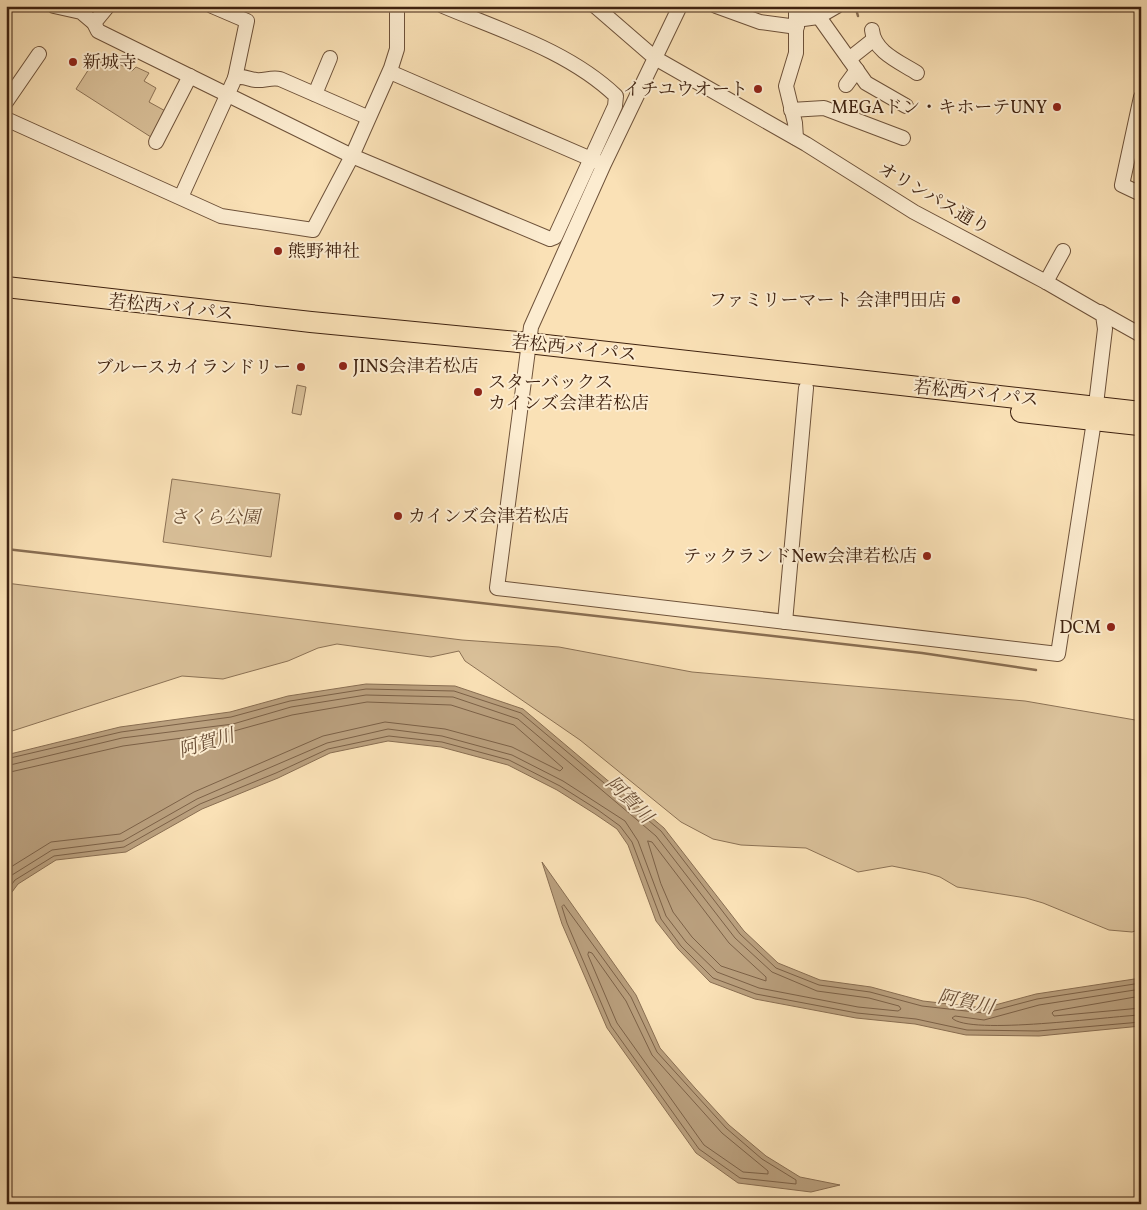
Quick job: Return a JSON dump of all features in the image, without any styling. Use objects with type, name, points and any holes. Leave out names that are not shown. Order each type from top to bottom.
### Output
[{"type":"highway","name":"若松西バイパス","points":[[6,287],[527,349],[1095,413],[1141,425]]},
{"type":"highway","name":"若松西バイパス","points":[[6,301],[527,349],[806,388],[1095,413],[1141,412]]},
{"type":"street","points":[[54,6],[80,12],[94,23],[98,31],[352,156],[550,239],[554,237],[615,106],[616,96],[601,82],[575,64],[443,6]]},
{"type":"street","points":[[94,23],[108,6]]},
{"type":"street","points":[[181,197],[235,78],[247,27],[247,22],[240,11],[212,6]]},
{"type":"street","points":[[6,119],[220,216],[314,230],[352,156],[367,117],[390,72],[397,49],[396,6]]},
{"type":"street","name":"オリンパス通り","points":[[595,6],[655,58],[796,138],[914,212],[1141,335]]},
{"type":"street","points":[[680,6],[604,164],[531,327],[497,588],[1058,654],[1095,413],[1105,329],[1104,319],[1100,312]]},
{"type":"street","points":[[716,6],[760,22],[819,17],[837,6]]},
{"type":"street","points":[[819,17],[866,82],[906,106]]},
{"type":"street","points":[[796,18],[796,53],[786,86],[795,124],[796,138]]},
{"type":"street","points":[[846,85],[853,65],[873,35],[886,53],[917,73]]},
{"type":"street","points":[[6,102],[39,54]]},
{"type":"street","points":[[315,94],[330,58]]},
{"type":"street","points":[[390,72],[604,164]]},
{"type":"street","points":[[156,142],[190,76]]},
{"type":"street","points":[[235,78],[240,76],[258,80],[271,77],[367,117]]},
{"type":"street","points":[[1141,97],[1122,185],[1141,194]]},
{"type":"street","points":[[791,110],[824,108],[903,138]]},
{"type":"street","points":[[1046,282],[1063,251]]},
{"type":"street","points":[[785,622],[806,388]]},
{"type":"green space","points":[[94,61],[121,65],[132,71],[136,67],[149,73],[144,81],[156,88],[149,102],[169,113],[154,139],[76,89]]},
{"type":"green space","points":[[297,385],[306,387],[301,415],[292,413]]},
{"type":"green space","name":"さくら公園","points":[[172,479],[280,494],[271,557],[163,542]]},
{"type":"green space","points":[[6,583],[462,640],[559,647],[692,672],[1025,701],[1141,721],[1141,929],[1132,932],[1109,930],[1043,903],[1026,898],[957,887],[940,877],[927,873],[892,866],[858,872],[806,848],[741,845],[713,839],[681,822],[580,740],[465,661],[459,651],[431,657],[337,644],[318,648],[288,661],[223,679],[182,676],[6,733]]},
{"type":"water","name":"阿賀川","points":[[366,684],[455,686],[523,709],[664,828],[744,931],[778,963],[820,980],[871,987],[923,1001],[984,1008],[1036,994],[1141,978],[1141,1026],[1039,1036],[966,1035],[915,1024],[856,1018],[755,999],[710,982],[678,949],[656,921],[628,845],[617,829],[557,790],[508,765],[441,747],[388,741],[330,753],[278,778],[202,809],[126,852],[56,860],[18,884],[6,900],[6,755],[120,727],[230,712],[288,696]]},
{"type":"water","points":[[542,862],[636,995],[660,1048],[729,1125],[766,1156],[800,1177],[840,1185],[811,1192],[738,1183],[696,1153],[607,1028],[562,924]]},
{"type":"waterway","points":[[855,6],[858,16]]},
{"type":"waterway","points":[[6,549],[922,653],[1036,670]]},
{"type":"place","name":"新城寺","points":[[73,62]]},
{"type":"place","name":"イチユウオート","points":[[758,89]]},
{"type":"place","name":"MEGAドン・キホーテUNY","points":[[1057,107]]},
{"type":"place","name":"熊野神社","points":[[278,251]]},
{"type":"place","name":"ファミリーマート 会津門田店","points":[[956,300]]},
{"type":"place","name":"JINS会津若松店","points":[[343,366]]},
{"type":"place","name":"ブルースカイランドリー","points":[[301,367]]},
{"type":"place","name":"スターバックス カインズ会津若松店","points":[[478,392]]},
{"type":"place","name":"カインズ会津若松店","points":[[398,516]]},
{"type":"place","name":"テックランドNew会津若松店","points":[[927,556]]},
{"type":"place","name":"DCM","points":[[1111,627]]}]
